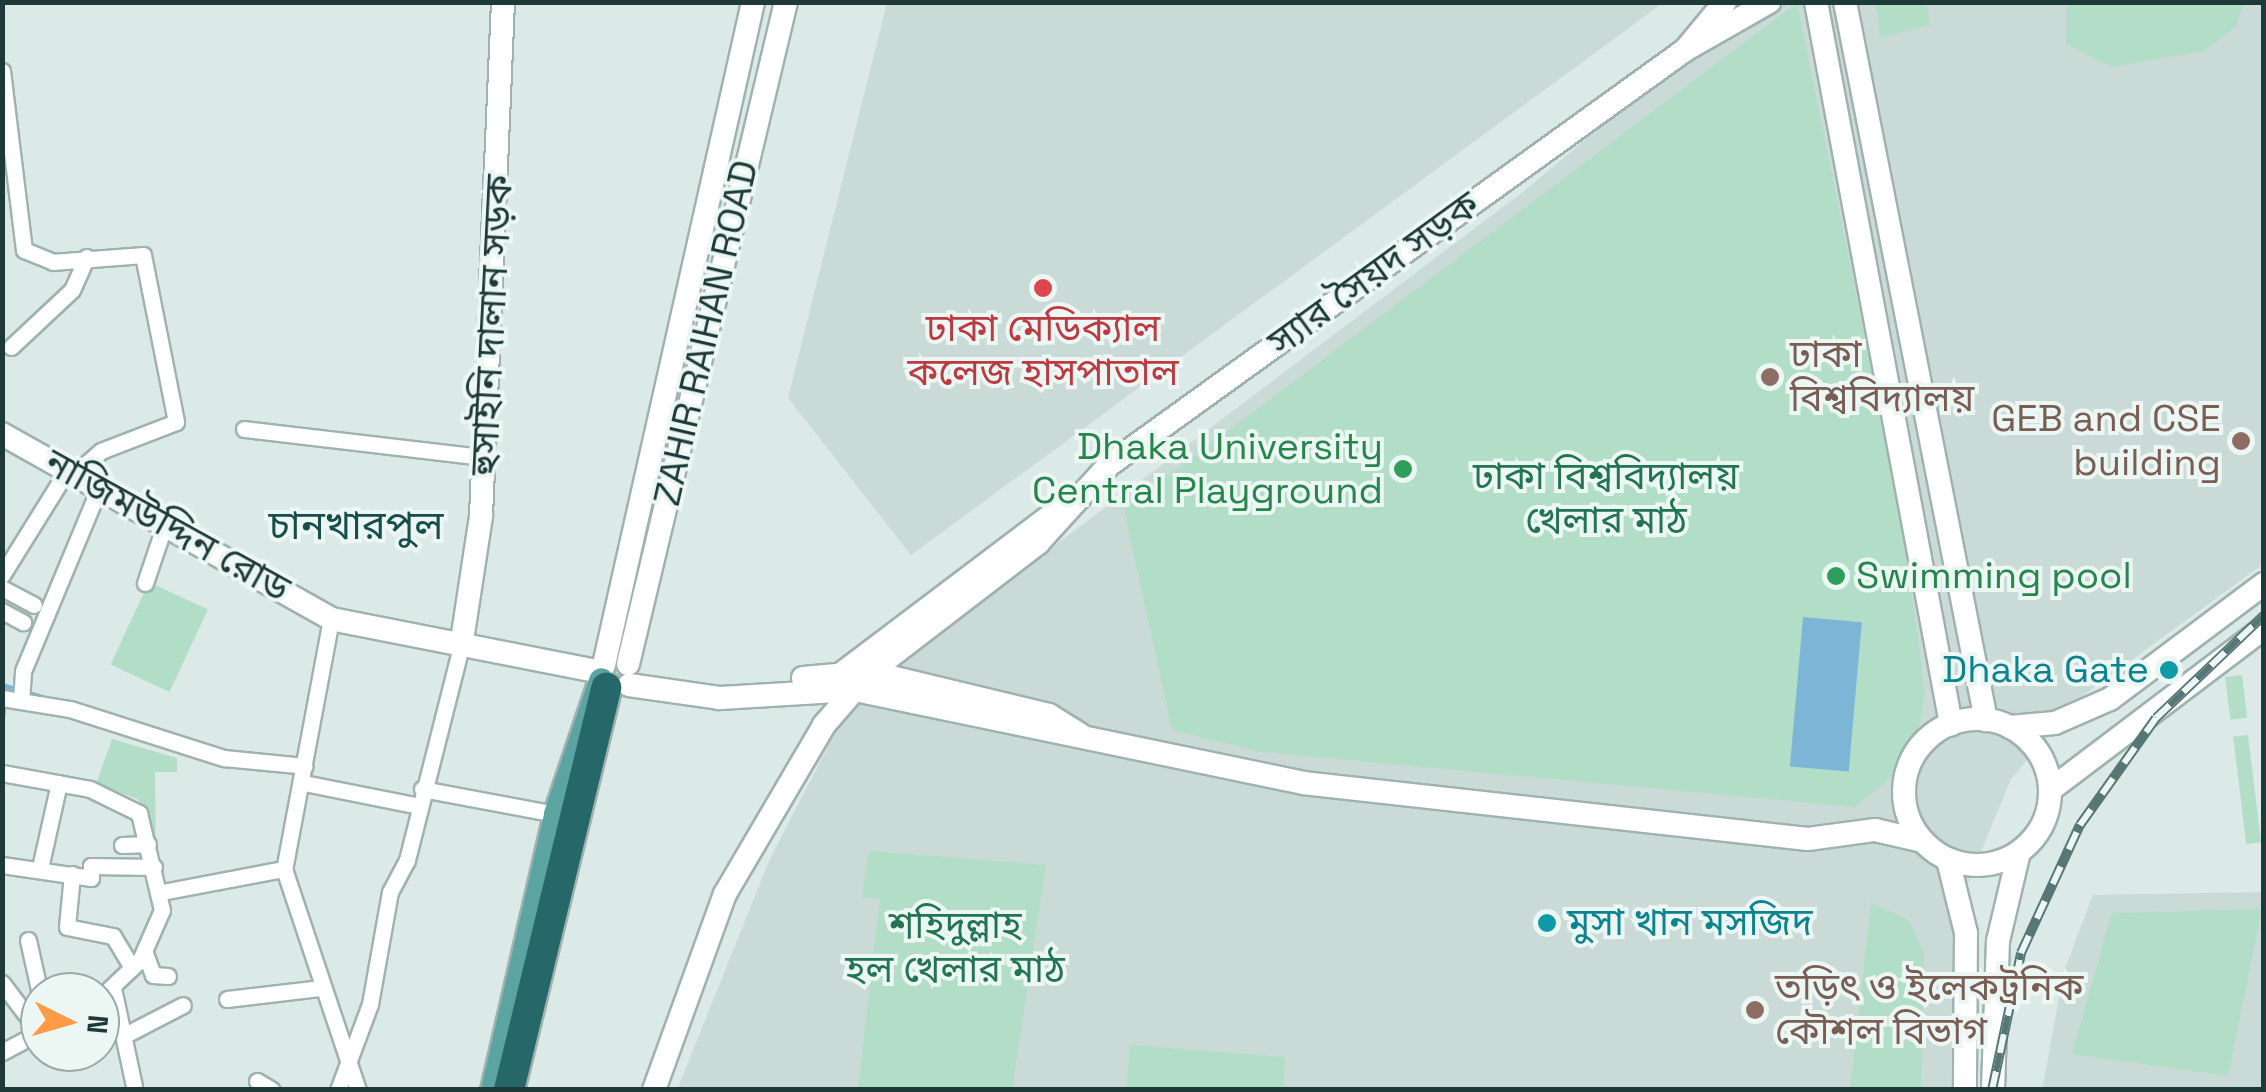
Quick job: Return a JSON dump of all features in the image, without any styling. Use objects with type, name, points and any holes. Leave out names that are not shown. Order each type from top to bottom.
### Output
[{"type":"highway","points":[[509,1090],[615,677]]},
{"type":"highway","points":[[526,1090],[615,677]]},
{"type":"main road","name":"হুসাইনি দালান সড়ক","points":[[461,646],[484,457],[503,2]]},
{"type":"main road","points":[[493,1090],[556,814],[615,677],[754,2]]},
{"type":"main road","name":"ZAHIR RAIHAN ROAD","points":[[615,677],[786,2]]},
{"type":"main road","name":"স্যার সৈয়দ সড়ক","points":[[1685,50],[1725,2]]},
{"type":"main road","name":"স্যার সৈয়দ সড়ক","points":[[654,1090],[725,894],[850,680],[1038,542],[1068,505],[1123,454],[1685,50],[1768,2]]},
{"type":"main road","points":[[1816,2],[1951,724]]},
{"type":"main road","points":[[1846,2],[1986,720]]},
{"type":"main road","name":"নাজিমউদ্দিন রোড","points":[[5,440],[331,618],[615,677],[704,686],[850,680]]},
{"type":"main road","points":[[1875,830],[1905,802],[1920,747],[1951,724],[1986,720],[2010,727],[2055,723],[2110,699],[2264,584]]},
{"type":"main road","points":[[2050,790],[2264,628]]},
{"type":"main road","points":[[850,680],[1082,736],[1303,783],[1808,839],[1875,830],[1923,842],[1948,860],[1972,866],[2019,852]]},
{"type":"main road","points":[[1993,1090],[1998,941],[2019,852],[2042,824],[2050,790],[2045,764],[2010,727]]},
{"type":"main road","points":[[1905,802],[1923,842]]},
{"type":"main road","points":[[1948,860],[1966,933],[1966,1090]]},
{"type":"street","points":[[2,71],[24,250],[53,262],[143,255],[176,422],[101,451],[70,473],[2,576]]},
{"type":"street","points":[[12,347],[72,290],[87,257]]},
{"type":"street","points":[[244,430],[484,457]]},
{"type":"street","points":[[22,701],[34,650],[99,488]]},
{"type":"street","points":[[145,583],[165,524]]},
{"type":"street","points":[[2,588],[34,605]]},
{"type":"street","points":[[2,611],[22,622]]},
{"type":"street","points":[[331,618],[284,869],[320,988],[358,1090]]},
{"type":"street","points":[[338,1090],[348,1068],[461,646]]},
{"type":"street","points":[[2,698],[224,758],[304,775],[420,798],[556,814]]},
{"type":"street","points":[[2,773],[132,803],[162,892],[145,952],[120,980]]},
{"type":"street","points":[[40,868],[58,783]]},
{"type":"street","points":[[122,845],[148,844]]},
{"type":"street","points":[[2,865],[72,874],[154,867]]},
{"type":"street","points":[[162,892],[284,869]]},
{"type":"street","points":[[72,874],[67,927],[117,943],[132,968]]},
{"type":"street","points":[[117,943],[129,928]]},
{"type":"street","points":[[28,940],[35,972]]},
{"type":"street","points":[[145,952],[153,975],[168,976]]},
{"type":"street","points":[[2,983],[20,1006]]},
{"type":"street","points":[[227,1000],[320,988]]},
{"type":"street","points":[[125,1035],[183,1006]]},
{"type":"street","points":[[120,1023],[134,1086]]},
{"type":"shaded area","name":"ঢাকা মেডিক্যাল কলেজ হাসপাতাল","points":[[887,2],[1663,3],[911,555],[788,398]]},
{"type":"shaded area","name":"ঢাকা বিশ্ববিদ্যালয়","points":[[1748,3],[2263,3],[2263,564],[2081,697],[2011,779],[1966,888],[1956,1089],[677,1090],[769,861],[853,698],[1524,191]]},
{"type":"shaded area","points":[[2263,892],[2263,1089],[2042,1090],[2064,971],[2093,895]]},
{"type":"green space","points":[[2067,2],[2244,3],[2235,27],[2204,51],[2111,67],[2066,44]]},
{"type":"green space","name":"ঢাকা বিশ্ববিদ্যালয় খেলার মাঠ","points":[[1797,3],[1903,524],[1925,693],[1917,739],[1898,772],[1855,807],[1262,752],[1172,730],[1124,509]]},
{"type":"green space","points":[[1876,3],[1927,3],[1930,25],[1880,38]]},
{"type":"green space","points":[[149,582],[208,609],[169,692],[111,664]]},
{"type":"green space","points":[[2242,675],[2247,718],[2230,720],[2225,677]]},
{"type":"green space","points":[[2248,735],[2261,842],[2246,844],[2233,737]]},
{"type":"green space","points":[[112,739],[177,758],[177,772],[155,772],[156,844],[138,799],[96,784]]},
{"type":"green space","name":"শহিদুল্লাহ হল খেলার মাঠ","points":[[869,851],[1046,865],[1012,1089],[858,1089],[880,898],[862,897]]},
{"type":"green space","points":[[1871,903],[1909,920],[1924,954],[1921,1089],[1850,1089]]},
{"type":"green space","points":[[2262,909],[2228,1076],[2072,1054],[2112,913]]},
{"type":"green space","points":[[1130,1045],[1285,1057],[1283,1089],[1126,1089]]},
{"type":"water","points":[[1803,617],[1862,622],[1849,772],[1790,766]]},
{"type":"waterway","points":[[2,686],[43,698]]},
{"type":"waterway","points":[[2,720],[4,701]]},
{"type":"railway","points":[[1992,1090],[2021,953],[2080,825],[2156,718],[2264,615]]},
{"type":"place","name":"ঢাকা মেডিক্যাল কলেজ হাসপাতাল","points":[[1043,288]]},
{"type":"place","name":"ঢাকা বিশ্ববিদ্যালয়","points":[[1770,377]]},
{"type":"place","name":"GEB and CSE building","points":[[2241,441]]},
{"type":"place","name":"Dhaka University Central Playground","points":[[1403,469]]},
{"type":"place","name":"Swimming pool","points":[[1836,576]]},
{"type":"place","name":"Dhaka Gate","points":[[2169,670]]},
{"type":"place","name":"মুসা খান মসজিদ","points":[[1547,923]]},
{"type":"place","name":"তড়িৎ ও ইলেকট্রনিক কৌশল বিভাগ","points":[[1755,1010]]},
{"type":"district","name":"চানখারপুল","points":[[356,526]]}]
